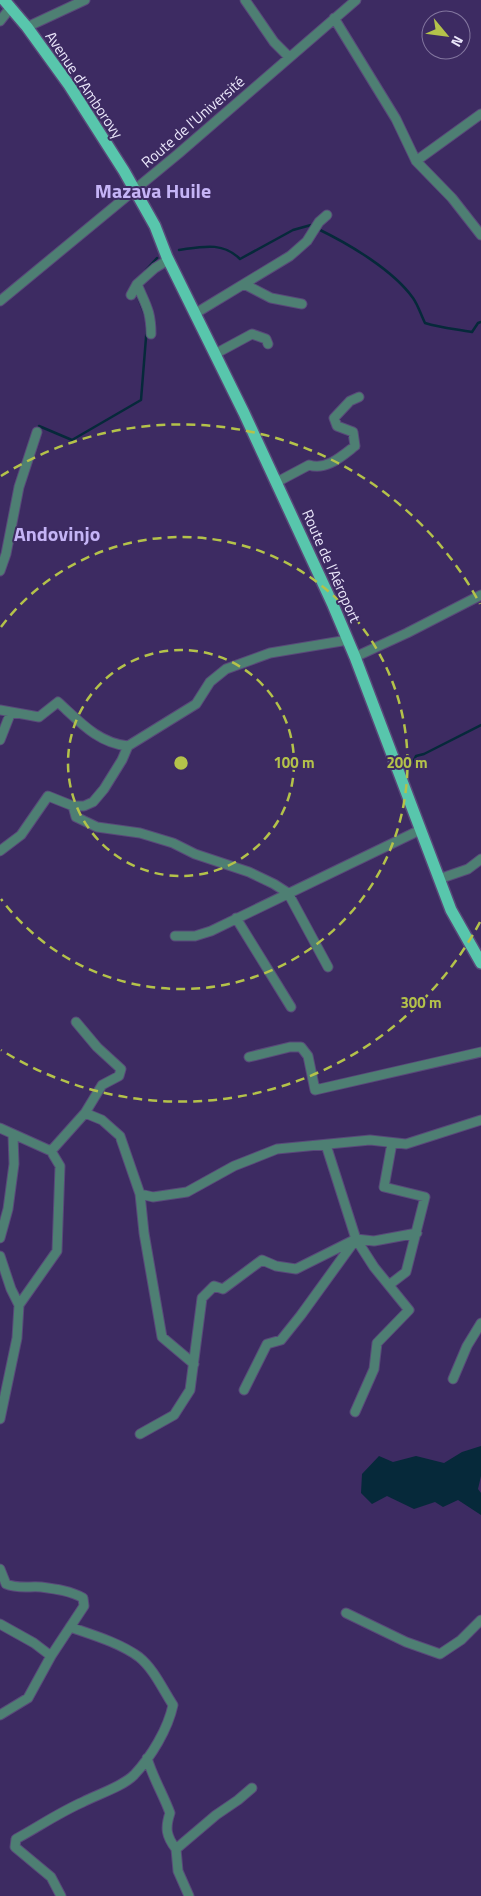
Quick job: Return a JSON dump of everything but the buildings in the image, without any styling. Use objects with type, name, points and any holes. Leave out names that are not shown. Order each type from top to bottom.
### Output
[{"type":"main road","name":"Avenue d'Amborovy","points":[[8,4],[69,85],[135,190]]},
{"type":"main road","name":"Route de l'Aéroport","points":[[135,190],[277,482],[348,640],[451,910],[481,963]]},
{"type":"street","points":[[27,27],[85,0]]},
{"type":"street","points":[[245,0],[274,42],[289,58]]},
{"type":"street","name":"Route de l'Université","points":[[0,302],[135,190],[356,0]]},
{"type":"street","points":[[0,21],[8,4]]},
{"type":"street","points":[[334,18],[396,119],[416,161],[452,198],[481,235]]},
{"type":"street","points":[[416,161],[481,114]]},
{"type":"street","points":[[196,313],[290,256],[307,241],[319,222],[327,215]]},
{"type":"street","points":[[131,294],[137,284],[155,268],[168,260]]},
{"type":"street","points":[[137,284],[151,317],[151,334]]},
{"type":"street","points":[[244,284],[271,298],[302,304]]},
{"type":"street","points":[[215,354],[252,334],[266,339],[268,344]]},
{"type":"street","points":[[277,482],[309,466],[320,468],[341,457],[355,446],[353,432],[337,426],[334,418],[350,401],[359,397]]},
{"type":"street","points":[[0,572],[6,554],[19,487],[37,432]]},
{"type":"street","points":[[355,657],[481,595]]},
{"type":"street","points":[[0,851],[21,835],[48,796],[74,806],[84,806],[93,802],[104,789],[122,760],[128,746],[196,704],[210,682],[226,669],[270,653],[348,640]]},
{"type":"street","points":[[0,710],[39,717],[58,702],[102,740],[128,746]]},
{"type":"street","points":[[0,740],[11,712]]},
{"type":"street","points":[[74,806],[76,817],[97,827],[140,834],[173,843],[195,854],[249,872],[288,893],[328,967]]},
{"type":"street","points":[[175,936],[195,936],[211,931],[420,830]]},
{"type":"street","points":[[439,879],[468,869],[481,859]]},
{"type":"street","points":[[236,918],[291,1007]]},
{"type":"street","points":[[51,1151],[85,1113],[102,1085],[119,1076],[121,1069],[97,1047],[76,1022]]},
{"type":"street","points":[[249,1057],[301,1047],[308,1056],[315,1090],[481,1052]]},
{"type":"street","points":[[85,1113],[102,1120],[120,1136],[140,1194],[145,1242],[162,1337],[194,1364]]},
{"type":"street","points":[[140,1194],[153,1197],[187,1192],[234,1166],[277,1149],[370,1140],[406,1144],[481,1120]]},
{"type":"street","points":[[0,1128],[51,1151],[60,1166],[57,1251],[19,1305]]},
{"type":"street","points":[[0,1238],[8,1209],[14,1164],[13,1135]]},
{"type":"street","points":[[389,1286],[406,1272],[426,1197],[384,1187],[392,1143]]},
{"type":"street","points":[[326,1145],[356,1239],[389,1286],[409,1310],[377,1343],[374,1369],[355,1412]]},
{"type":"street","points":[[140,1434],[174,1415],[190,1390],[202,1298],[214,1286],[223,1289],[243,1276],[262,1260],[276,1266],[296,1269],[356,1239],[374,1240],[417,1233]]},
{"type":"street","points":[[244,1390],[267,1344],[281,1340],[302,1315],[356,1239]]},
{"type":"street","points":[[0,1256],[11,1289],[19,1305],[17,1338],[0,1419]]},
{"type":"street","points":[[453,1379],[467,1346],[481,1323]]},
{"type":"street","points":[[0,1570],[6,1584],[12,1587],[73,1592],[83,1598],[84,1606],[51,1656],[28,1698],[0,1715]]},
{"type":"street","points":[[346,1614],[406,1642],[440,1654],[461,1640],[481,1620]]},
{"type":"street","points":[[0,1624],[34,1643],[51,1656]]},
{"type":"street","points":[[61,1896],[51,1877],[15,1847],[16,1839],[133,1776],[147,1758],[171,1717],[173,1705],[140,1658],[99,1637],[70,1627]]},
{"type":"street","points":[[147,1758],[154,1779],[170,1813],[166,1823],[168,1838],[176,1849],[178,1872],[189,1896]]},
{"type":"street","points":[[176,1849],[252,1788]]},
{"type":"water","points":[[481,1446],[481,1476],[478,1489],[481,1493],[481,1515],[458,1500],[443,1507],[435,1502],[414,1509],[387,1496],[372,1504],[361,1493],[362,1474],[379,1456],[393,1462],[416,1456],[444,1463],[462,1452]]},
{"type":"waterway","points":[[179,250],[219,247],[233,253],[240,259],[293,230],[311,225],[314,227]]},
{"type":"waterway","points":[[318,229],[370,259],[394,278],[413,298],[425,323],[472,332],[478,323],[481,322]]},
{"type":"waterway","points":[[146,270],[157,258]]},
{"type":"waterway","points":[[136,292],[145,315]]},
{"type":"waterway","points":[[39,426],[72,440],[141,400],[147,325]]},
{"type":"waterway","points":[[407,768],[416,756],[424,754],[481,725]]},
{"type":"district","name":"Mazava Huile","points":[[153,191]]},
{"type":"district","name":"Andovinjo","points":[[57,534]]}]
